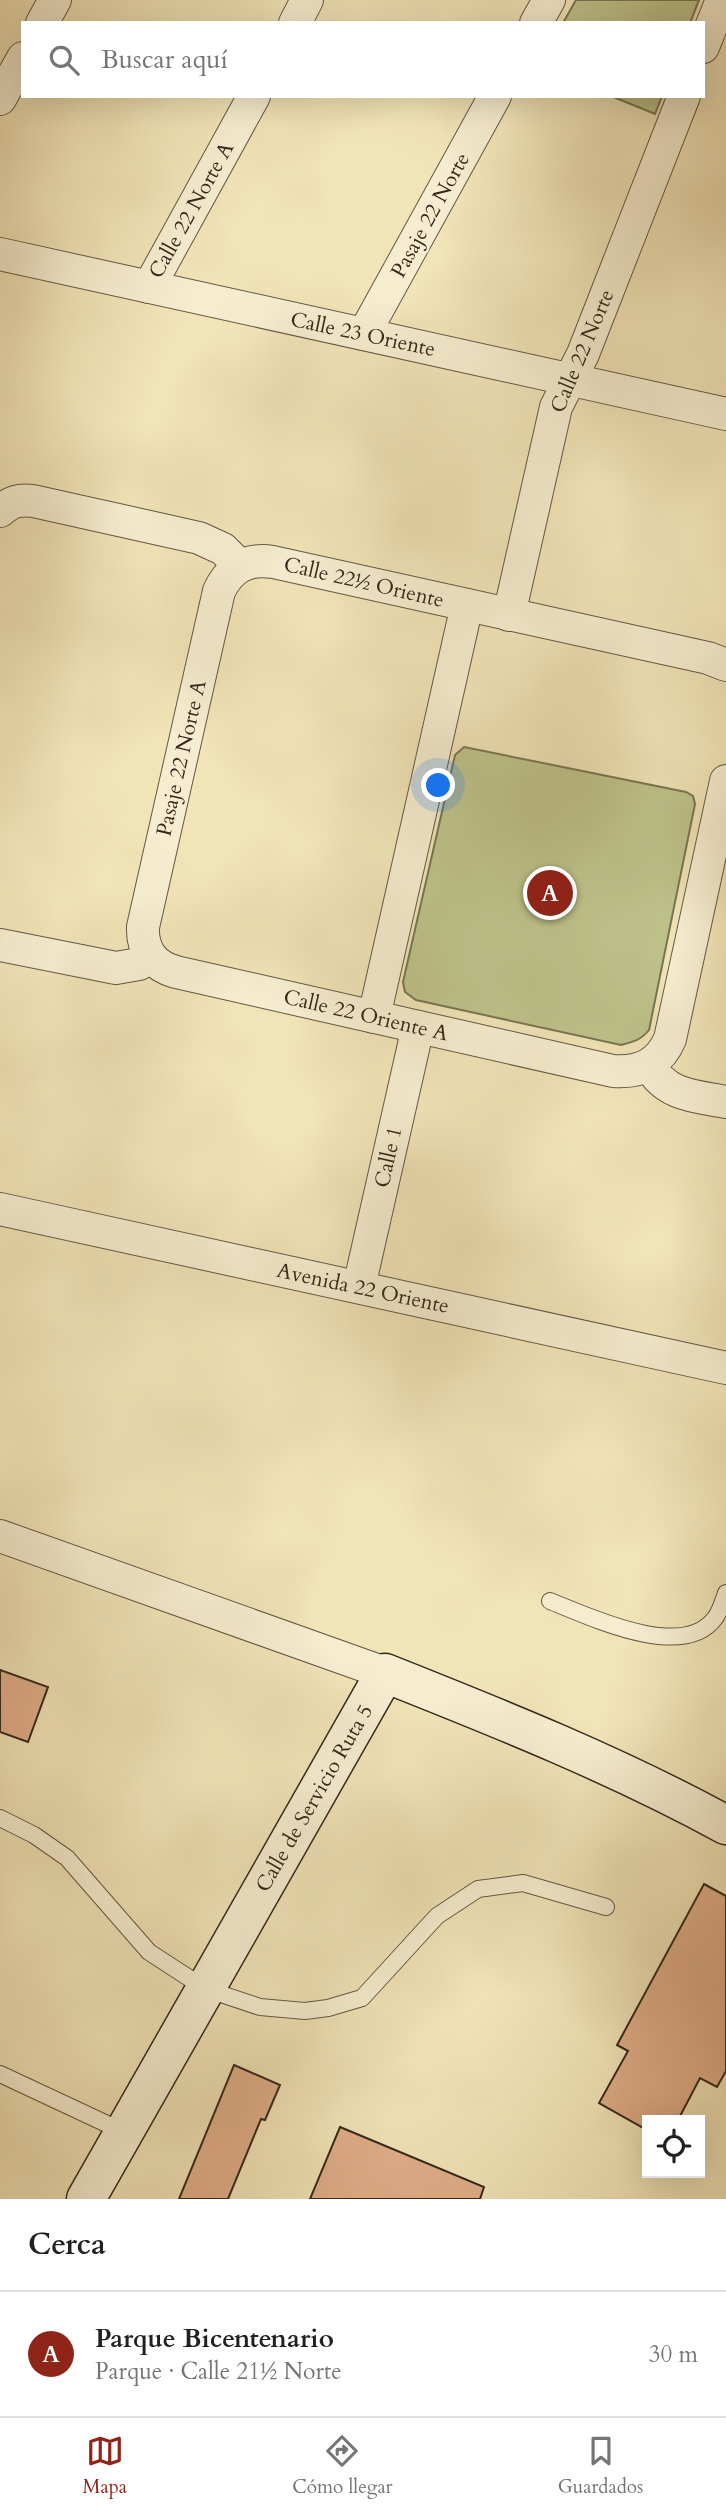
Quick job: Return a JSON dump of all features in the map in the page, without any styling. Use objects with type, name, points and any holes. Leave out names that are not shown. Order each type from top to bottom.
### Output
[{"type":"street","points":[[43,21],[55,0]]},
{"type":"street","points":[[296,21],[307,0]]},
{"type":"street","points":[[537,21],[549,0]]},
{"type":"street","points":[[705,42],[722,0]]},
{"type":"street","points":[[0,99],[21,62]]},
{"type":"street","name":"Calle 22 Norte A","points":[[149,287],[253,98]]},
{"type":"street","name":"Pasaje 22 Norte","points":[[364,334],[494,98]]},
{"type":"street","name":"Calle 22 Norte","points":[[509,615],[556,407],[583,354],[683,98]]},
{"type":"street","name":"Calle 23 Oriente","points":[[0,254],[726,414]]},
{"type":"street","points":[[5,507],[21,500],[33,501],[199,538],[223,549],[240,566]]},
{"type":"street","name":"Calle 22½ Oriente","points":[[240,566],[250,561],[273,562],[708,658],[726,665]]},
{"type":"street","name":"Pasaje 22 Norte A","points":[[150,956],[143,937],[144,927],[216,605],[224,581],[240,566]]},
{"type":"street","points":[[374,1017],[467,605]]},
{"type":"street","points":[[726,781],[670,1039],[665,1050],[649,1065],[662,1084],[674,1091],[726,1102]]},
{"type":"street","points":[[0,945],[116,968],[139,964],[150,956]]},
{"type":"street","name":"Calle 22 Oriente A","points":[[150,956],[157,964],[176,972],[613,1070],[626,1072],[649,1065]]},
{"type":"street","name":"Calle 1","points":[[359,1287],[418,1027]]},
{"type":"street","name":"Avenida 22 Oriente","points":[[0,1209],[726,1368]]},
{"type":"street","points":[[0,1536],[385,1673],[509,1722],[677,1798],[726,1825]]},
{"type":"street","name":"Calle de Servicio Ruta 5","points":[[86,2199],[385,1673]]},
{"type":"street","points":[[677,1798],[726,1808]]},
{"type":"lane","points":[[550,1601],[628,1631],[672,1637],[696,1633],[715,1619],[726,1593]]},
{"type":"lane","points":[[0,1818],[34,1835],[67,1858],[149,1952],[206,1989],[260,2007],[305,2011],[328,2008],[362,1998],[437,1916],[478,1889],[523,1883],[606,1907]]},
{"type":"lane","points":[[0,2074],[124,2132]]},
{"type":"green space","points":[[576,0],[699,0],[691,21],[564,21]]},
{"type":"green space","points":[[616,98],[661,98],[655,114]]},
{"type":"green space","points":[[464,747],[686,792],[693,796],[695,804],[649,1030],[640,1038],[621,1045],[416,1000],[405,992],[403,982],[455,755]]},
{"type":"building","points":[[0,1670],[48,1687],[28,1742],[0,1732]]},
{"type":"building","points":[[704,1884],[726,1896],[726,2071],[717,2087],[700,2078],[681,2115],[642,2115],[642,2127],[599,2103],[628,2051],[617,2045]]},
{"type":"building","points":[[234,2065],[280,2085],[265,2120],[261,2119],[228,2199],[179,2199]]},
{"type":"building","points":[[340,2127],[484,2187],[480,2199],[310,2199]]},
{"type":"place","name":"Parque Bicentenario","points":[[550,893]]}]
